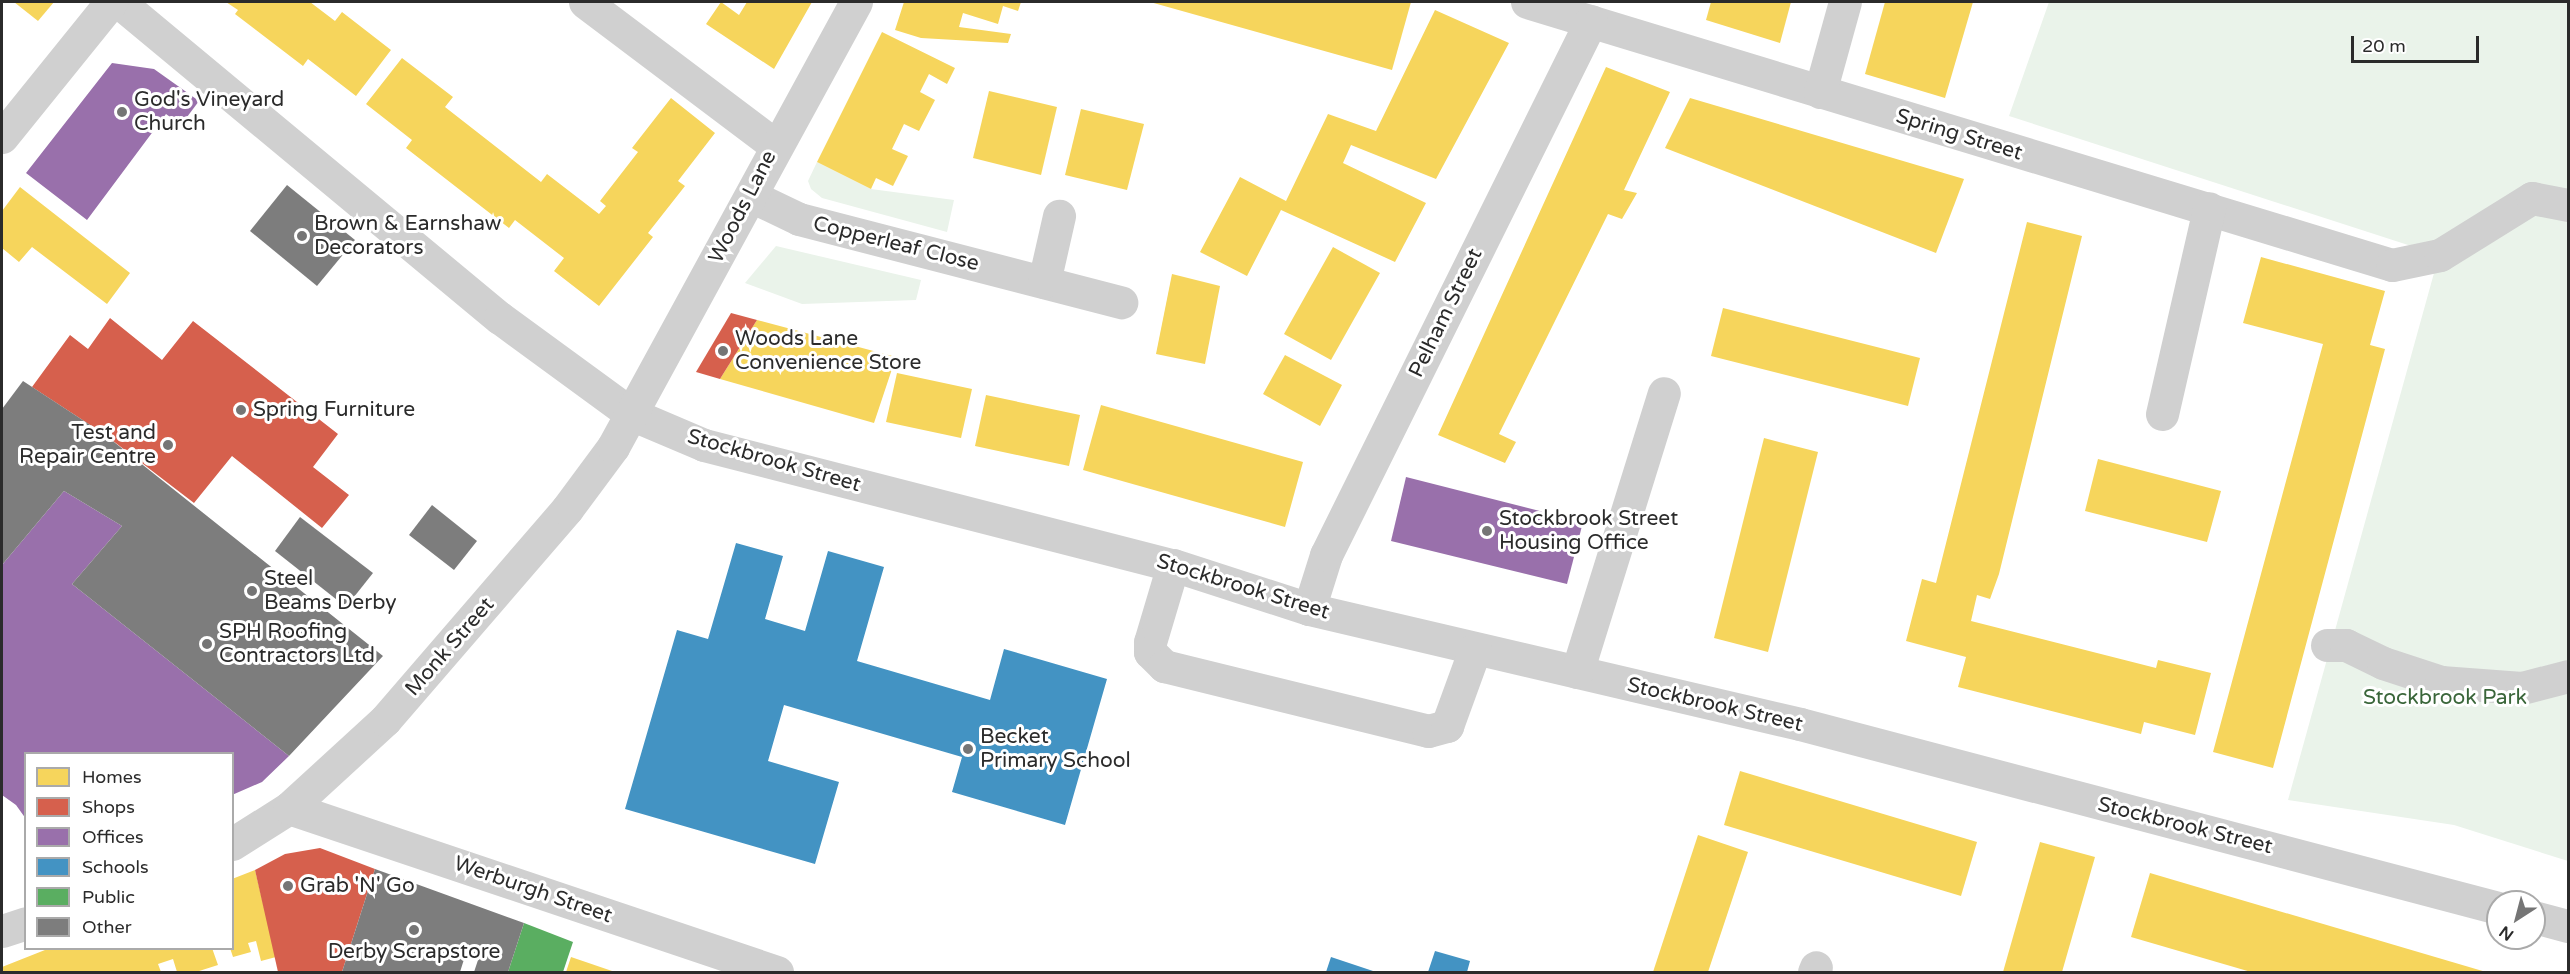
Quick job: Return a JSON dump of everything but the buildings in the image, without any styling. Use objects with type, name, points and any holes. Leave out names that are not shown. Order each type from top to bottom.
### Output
[{"type":"street","points":[[2,137],[111,2]]},
{"type":"street","name":"Stockbrook Street","points":[[119,2],[500,318],[631,414],[704,445],[1173,565],[1309,609],[1800,724],[2486,905]]},
{"type":"street","points":[[585,2],[775,145]]},
{"type":"street","name":"Woods Lane","points":[[631,414],[752,196],[775,145],[856,2]]},
{"type":"street","name":"Spring Street","points":[[1527,2],[2392,265],[2440,255],[2532,198],[2568,205]]},
{"type":"street","points":[[1820,92],[1845,2]]},
{"type":"street","name":"Pelham Street","points":[[1309,609],[1326,555],[1591,21]]},
{"type":"street","name":"Copperleaf Close","points":[[752,196],[799,219],[1121,302]]},
{"type":"street","points":[[2162,414],[2210,208]]},
{"type":"street","points":[[1044,282],[1059,216]]},
{"type":"street","points":[[1576,672],[1664,393]]},
{"type":"street","name":"Monk Street","points":[[234,843],[289,808],[345,758],[437,663],[567,509],[631,414]]},
{"type":"street","points":[[1173,565],[1150,642],[1150,652],[1164,666],[1435,731],[1447,726],[1475,649]]},
{"type":"street","points":[[2327,645],[2346,645],[2383,663],[2441,682],[2522,688],[2568,676]]},
{"type":"street","name":"Werburgh Street","points":[[289,808],[777,972]]},
{"type":"street","points":[[2546,920],[2568,926]]},
{"type":"street","points":[[2,931],[24,924]]},
{"type":"green space","name":"Stockbrook Park","points":[[2049,2],[2568,2],[2568,861],[2454,825],[2288,800],[2439,255],[2009,116]]},
{"type":"green space","points":[[817,162],[871,189],[954,200],[947,232],[822,198],[811,189],[808,181]]},
{"type":"green space","points":[[776,246],[921,280],[916,300],[802,304],[745,283]]},
{"type":"place","name":"God's Vineyard Church","points":[[122,112]]},
{"type":"place","name":"Brown & Earnshaw Decorators","points":[[302,236]]},
{"type":"place","name":"Woods Lane Convenience Store","points":[[723,351]]},
{"type":"place","name":"Spring Furniture","points":[[241,410]]},
{"type":"place","name":"Test and Repair Centre","points":[[168,445]]},
{"type":"place","name":"Stockbrook Street Housing Office","points":[[1487,531]]},
{"type":"place","name":"Steel Beams Derby","points":[[252,591]]},
{"type":"place","name":"SPH Roofing Contractors Ltd","points":[[207,644]]},
{"type":"place","name":"Becket Primary School","points":[[968,749]]},
{"type":"place","name":"Grab 'N' Go","points":[[288,886]]},
{"type":"place","name":"Derby Scrapstore","points":[[414,930]]}]
